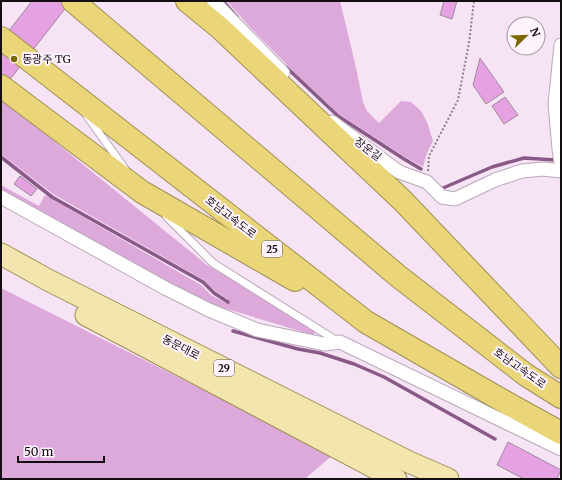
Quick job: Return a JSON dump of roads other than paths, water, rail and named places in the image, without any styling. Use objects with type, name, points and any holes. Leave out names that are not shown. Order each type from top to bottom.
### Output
[{"type":"highway","name":"호남고속도로","points":[[73,1],[398,276],[526,374],[561,397]]},
{"type":"highway","points":[[187,1],[220,28],[403,202],[561,367]]},
{"type":"highway","name":"호남고속도로","points":[[1,38],[366,322],[561,433]]},
{"type":"highway","name":"호남고속도로","points":[[1,86],[142,192],[512,406]]},
{"type":"main road","name":"동문대로","points":[[1,254],[48,280],[375,445],[448,479]]},
{"type":"main road","name":"동문대로","points":[[1,270],[396,479]]},
{"type":"street","name":"장운길","points":[[213,1],[322,114],[400,172],[427,182],[442,197],[455,199],[495,180],[522,171],[543,169],[561,171]]},
{"type":"street","points":[[561,45],[555,104],[561,163]]},
{"type":"street","points":[[1,198],[165,288],[209,310],[257,330],[324,344],[340,342],[561,449]]},
{"type":"lane","points":[[69,91],[142,192],[213,263],[340,342]]},
{"type":"waterway","points":[[223,1],[237,17]]},
{"type":"waterway","points":[[286,67],[338,116],[421,169]]},
{"type":"waterway","points":[[1,157],[52,197],[203,282],[214,293],[228,302]]},
{"type":"waterway","points":[[443,188],[492,167],[524,158],[555,160]]},
{"type":"waterway","points":[[233,331],[298,349],[320,353],[354,364],[384,377],[495,439]]},
{"type":"place","name":"동광주 TG","points":[[14,59]]}]
